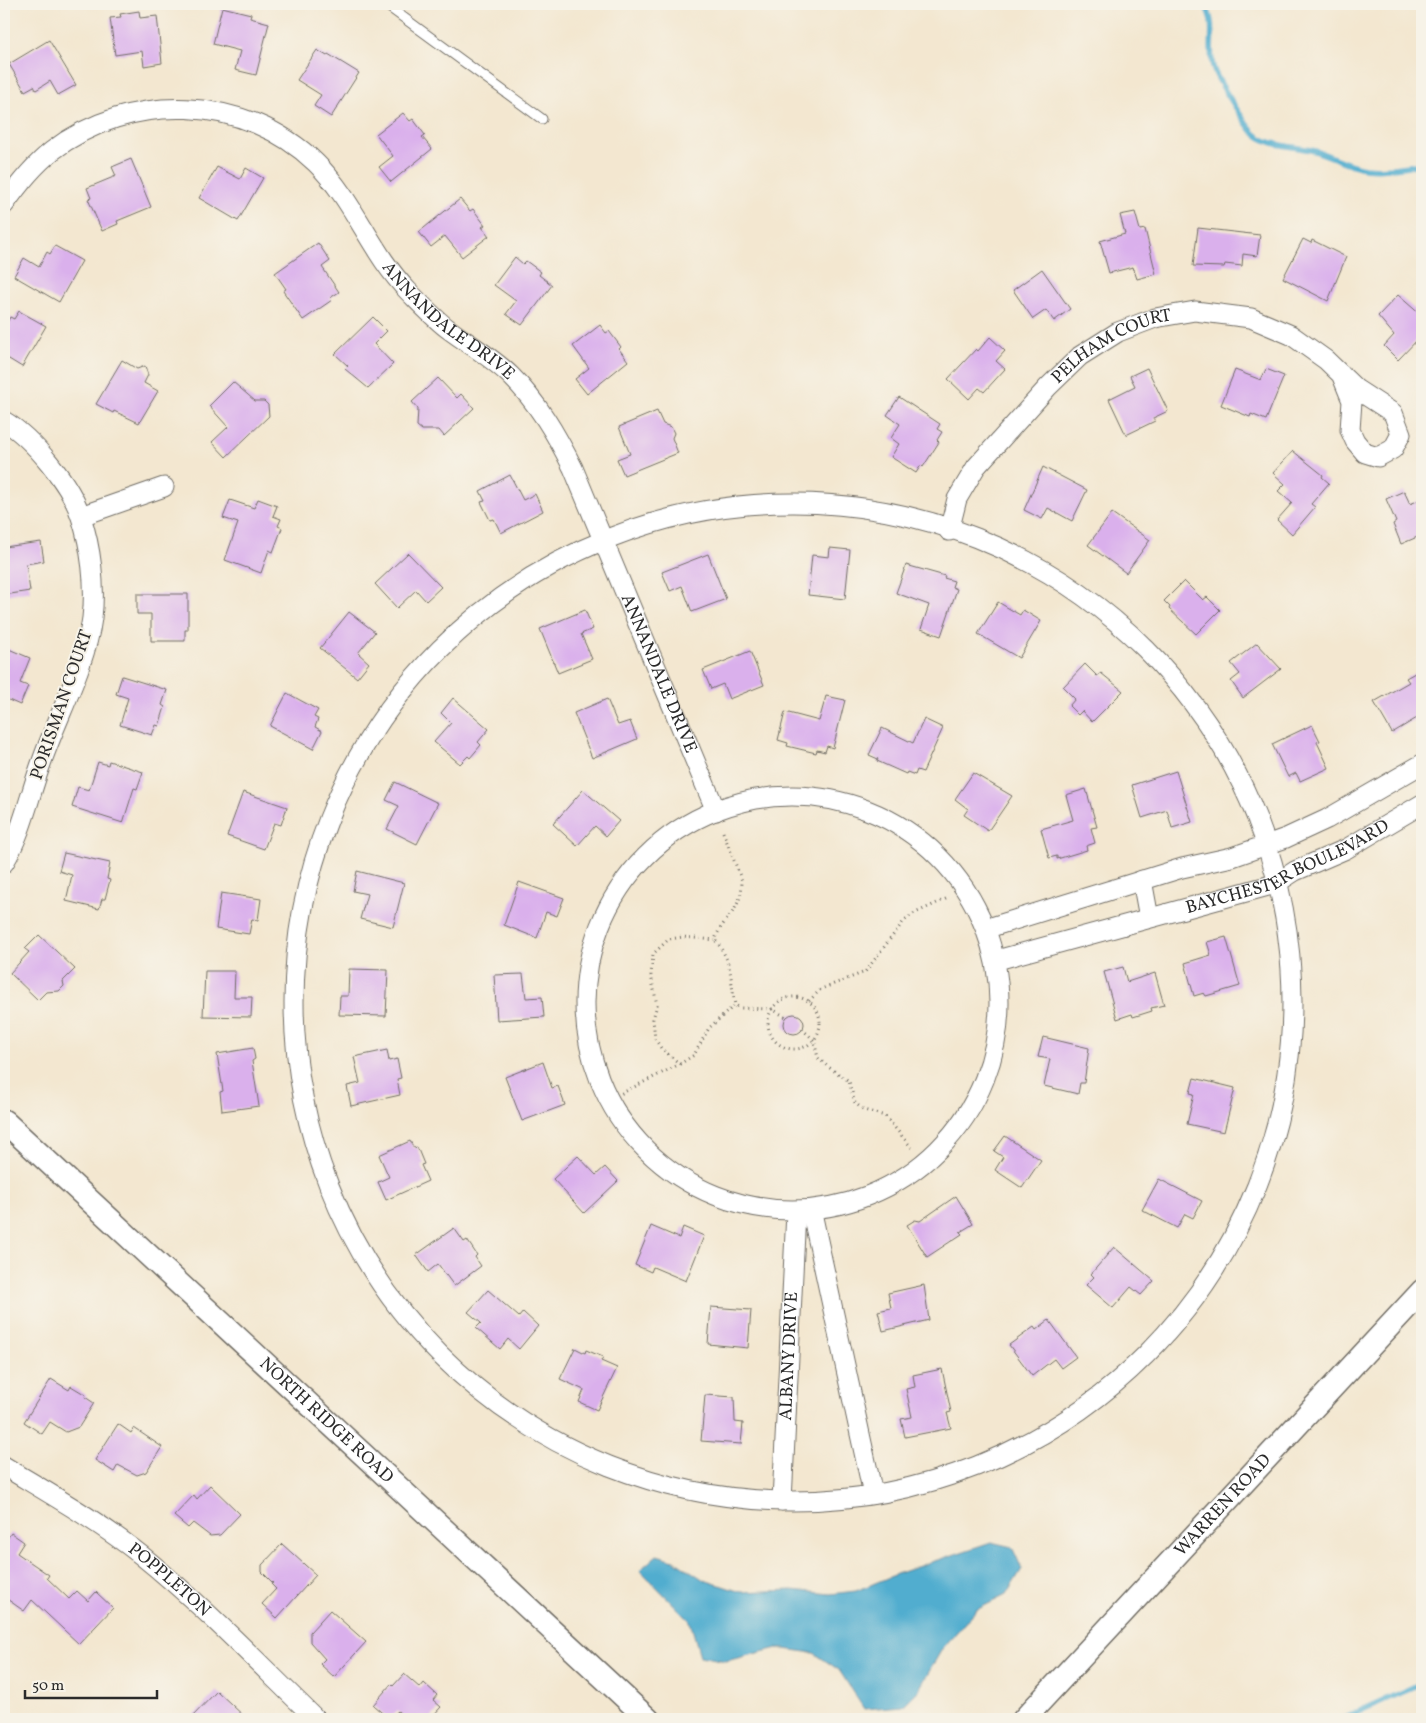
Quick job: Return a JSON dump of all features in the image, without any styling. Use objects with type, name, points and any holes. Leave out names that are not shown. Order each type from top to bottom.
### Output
[{"type":"street","name":"ANNANDALE DRIVE","points":[[4,205],[19,184],[53,150],[95,126],[133,112],[171,108],[204,109],[237,117],[273,132],[302,151],[333,181],[383,260],[408,291],[446,327],[512,376],[551,424],[573,468],[716,811]]},
{"type":"street","name":"PELHAM COURT","points":[[949,531],[957,499],[976,466],[990,449],[1080,356],[1118,332],[1155,318],[1195,312],[1251,318],[1291,335],[1326,360],[1341,374]]},
{"type":"street","name":"PORISMAN COURT","points":[[4,421],[38,450],[63,483],[81,516],[92,569],[92,618],[78,669],[42,761],[16,843],[4,863]]},
{"type":"street","points":[[81,516],[164,487]]},
{"type":"street","points":[[763,505],[846,507],[928,523],[949,531],[978,538],[1051,574],[1098,607],[1144,647],[1184,692],[1227,757],[1259,822],[1263,846],[1274,884],[1282,898],[1292,966],[1293,1014],[1287,1075],[1278,1120],[1268,1156],[1248,1209],[1221,1258],[1199,1292],[1144,1355],[1111,1386],[1068,1418],[1009,1450],[943,1477],[873,1494],[828,1500],[746,1500],[664,1486],[590,1460],[513,1418],[432,1345],[377,1278],[351,1233],[320,1171],[303,1111],[294,1055],[292,977],[304,892],[329,814],[371,734],[424,665],[472,620],[532,577],[603,540],[692,514],[763,505]]},
{"type":"street","name":"BAYCHESTER BOULEVARD","points":[[988,928],[1182,868],[1232,857],[1263,846],[1320,823],[1419,772]]},
{"type":"street","points":[[789,795],[819,796],[853,803],[872,810],[914,834],[944,860],[966,887],[988,928],[997,960],[1001,998],[995,1039],[984,1077],[967,1112],[944,1143],[915,1169],[882,1190],[804,1212],[743,1205],[698,1189],[658,1163],[625,1129],[602,1088],[588,1042],[584,995],[592,948],[610,904],[638,865],[674,834],[716,811],[733,804],[759,798],[789,795]]},
{"type":"street","name":"BAYCHESTER BOULEVARD","points":[[997,960],[1274,884],[1295,871],[1346,849],[1422,804]]},
{"type":"street","points":[[1142,880],[1149,918]]},
{"type":"street","name":"NORTH RIDGE ROAD","points":[[4,1121],[648,1719]]},
{"type":"street","name":"ALBANY DRIVE","points":[[782,1501],[804,1212]]},
{"type":"street","name":"ALBANY DRIVE","points":[[804,1212],[873,1494]]},
{"type":"street","name":"WARREN ROAD","points":[[1024,1719],[1422,1291]]},
{"type":"street","name":"POPPLETON","points":[[4,1466],[84,1515],[142,1556],[177,1586],[316,1719]]},
{"type":"lane","points":[[385,4],[542,118]]},
{"type":"path","points":[[714,940],[736,908],[742,890],[742,881],[734,856],[722,832]]},
{"type":"path","points":[[809,1001],[821,989],[866,972],[904,920],[948,898]]},
{"type":"path","points":[[680,1064],[661,1048],[655,1039],[653,1019],[657,1005],[651,975],[653,954],[669,939],[683,937],[714,940],[727,956],[730,965],[735,1005]]},
{"type":"path","points":[[784,998],[801,998],[809,1001],[819,1015],[818,1032],[814,1040],[799,1049],[790,1049],[775,1041],[768,1026],[772,1009],[784,998]]},
{"type":"path","points":[[608,1100],[694,1055],[709,1028],[735,1005]]},
{"type":"path","points":[[735,1005],[740,1008],[772,1009],[786,1017]]},
{"type":"path","points":[[802,1029],[814,1040],[818,1058],[849,1081],[855,1103],[864,1110],[886,1116],[912,1148]]},
{"type":"water","points":[[991,1542],[1012,1547],[1022,1569],[1006,1595],[976,1610],[942,1649],[918,1691],[903,1706],[864,1709],[839,1670],[814,1653],[777,1648],[726,1661],[700,1656],[690,1621],[640,1570],[657,1555],[674,1560],[704,1580],[741,1592],[792,1590],[830,1594],[856,1591],[899,1573]]},
{"type":"building","points":[[222,7],[251,14],[250,18],[269,23],[256,75],[235,70],[240,51],[213,44]]},
{"type":"building","points":[[139,11],[140,18],[157,16],[162,63],[144,66],[142,51],[115,55],[110,18],[121,17],[120,14]]},
{"type":"building","points":[[49,40],[76,85],[58,95],[50,81],[36,90],[34,86],[25,91],[9,64]]},
{"type":"building","points":[[317,50],[327,56],[328,54],[359,73],[331,117],[314,106],[321,95],[297,80]]},
{"type":"building","points":[[403,113],[410,121],[413,119],[425,135],[422,137],[432,149],[391,182],[379,167],[393,156],[376,134]]},
{"type":"building","points":[[131,159],[151,207],[117,221],[118,224],[102,231],[88,199],[91,198],[87,188],[116,176],[112,167]]},
{"type":"building","points":[[217,167],[240,179],[246,168],[263,178],[238,221],[199,198]]},
{"type":"building","points":[[460,199],[470,211],[473,209],[485,225],[482,227],[489,236],[462,257],[445,236],[431,247],[419,232]]},
{"type":"building","points":[[1135,212],[1140,230],[1145,229],[1156,274],[1137,279],[1133,267],[1109,273],[1100,241],[1125,234],[1120,215]]},
{"type":"building","points":[[1198,228],[1260,235],[1257,256],[1243,254],[1242,266],[1225,264],[1224,267],[1193,266]]},
{"type":"building","points":[[1303,239],[1311,243],[1312,240],[1346,257],[1328,301],[1283,278]]},
{"type":"building","points":[[318,243],[330,261],[322,267],[339,292],[330,298],[332,300],[303,320],[283,291],[286,289],[275,273]]},
{"type":"building","points":[[55,246],[82,261],[59,302],[14,276],[24,258],[39,267],[47,252],[50,254]]},
{"type":"building","points":[[515,257],[523,264],[526,261],[541,272],[539,275],[552,285],[522,325],[506,314],[516,301],[494,285]]},
{"type":"building","points":[[1042,269],[1070,309],[1054,321],[1046,310],[1033,319],[1013,290]]},
{"type":"building","points":[[1398,295],[1422,316],[1422,335],[1398,360],[1384,346],[1394,335],[1378,316]]},
{"type":"building","points":[[19,311],[46,326],[22,367],[4,356],[4,328],[10,317],[14,319]]},
{"type":"building","points":[[373,317],[387,331],[374,344],[393,364],[368,388],[345,369],[348,366],[335,354]]},
{"type":"building","points":[[600,325],[606,333],[609,331],[621,347],[619,349],[628,361],[587,394],[575,379],[589,368],[573,346]]},
{"type":"building","points":[[990,337],[1005,351],[996,361],[1005,369],[984,392],[979,388],[969,399],[948,379]]},
{"type":"building","points":[[122,360],[137,369],[145,366],[148,375],[144,383],[158,391],[139,423],[96,404]]},
{"type":"building","points":[[1147,368],[1168,411],[1153,418],[1155,421],[1126,435],[1109,399],[1135,386],[1130,376]]},
{"type":"building","points":[[1266,369],[1284,376],[1266,420],[1251,414],[1250,417],[1221,405],[1235,370],[1261,380]]},
{"type":"building","points":[[438,378],[457,398],[461,394],[474,408],[444,436],[439,430],[422,430],[417,426],[418,409],[412,402]]},
{"type":"building","points":[[233,382],[255,401],[264,401],[268,405],[269,416],[226,457],[212,442],[228,427],[209,406]]},
{"type":"building","points":[[899,397],[940,424],[937,429],[942,432],[937,440],[939,442],[923,467],[921,465],[916,473],[891,457],[899,444],[891,438],[900,424],[887,415]]},
{"type":"building","points":[[657,411],[663,424],[671,427],[674,433],[672,438],[678,453],[624,475],[617,459],[630,454],[619,427]]},
{"type":"building","points":[[1293,451],[1323,475],[1322,477],[1329,483],[1311,504],[1315,507],[1292,534],[1277,520],[1292,503],[1278,491],[1285,484],[1273,473]]},
{"type":"building","points":[[1043,467],[1087,490],[1072,521],[1048,508],[1042,519],[1024,510]]},
{"type":"building","points":[[510,475],[523,500],[535,494],[543,511],[501,533],[494,519],[490,520],[481,502],[485,501],[480,491]]},
{"type":"building","points":[[1404,491],[1410,504],[1422,499],[1422,535],[1401,544],[1393,524],[1396,522],[1386,499]]},
{"type":"building","points":[[258,499],[277,506],[273,516],[281,519],[278,526],[282,528],[273,552],[269,550],[261,573],[225,560],[238,523],[223,518],[230,500],[254,508]]},
{"type":"building","points":[[1112,513],[1150,540],[1126,573],[1088,545]]},
{"type":"building","points":[[41,542],[44,561],[26,564],[30,591],[4,595],[4,547]]},
{"type":"building","points":[[830,548],[850,550],[845,599],[808,595],[812,555],[829,557]]},
{"type":"building","points":[[408,553],[441,587],[426,601],[416,590],[397,608],[375,584]]},
{"type":"building","points":[[708,554],[726,599],[692,612],[682,586],[670,591],[662,572]]},
{"type":"building","points":[[906,565],[945,576],[944,578],[954,581],[952,587],[957,589],[941,636],[921,629],[929,605],[896,593]]},
{"type":"building","points":[[1184,581],[1203,600],[1207,597],[1220,610],[1196,634],[1169,609],[1170,607],[1164,601]]},
{"type":"building","points":[[137,594],[188,594],[188,630],[185,630],[185,641],[151,641],[151,614],[137,614]]},
{"type":"building","points":[[998,602],[1020,615],[1023,610],[1041,621],[1019,658],[978,634]]},
{"type":"building","points":[[585,610],[593,629],[581,634],[592,659],[558,673],[540,629]]},
{"type":"building","points":[[349,612],[375,632],[358,653],[369,663],[357,678],[320,648]]},
{"type":"building","points":[[1257,643],[1281,669],[1243,698],[1231,681],[1240,674],[1231,663]]},
{"type":"building","points":[[4,647],[30,658],[20,683],[28,686],[20,705],[4,698]]},
{"type":"building","points":[[750,651],[764,685],[729,699],[723,684],[711,689],[703,670]]},
{"type":"building","points":[[1085,664],[1097,676],[1101,673],[1123,691],[1092,722],[1082,711],[1078,715],[1069,706],[1075,699],[1063,687]]},
{"type":"building","points":[[1422,669],[1422,715],[1392,733],[1374,702],[1409,682],[1406,678]]},
{"type":"building","points":[[122,676],[167,690],[162,705],[165,707],[159,726],[156,725],[152,735],[120,725],[128,698],[116,694]]},
{"type":"building","points":[[287,693],[318,710],[314,717],[318,719],[315,727],[322,731],[313,749],[270,726]]},
{"type":"building","points":[[826,696],[845,700],[833,748],[827,746],[825,752],[817,750],[816,753],[787,746],[788,743],[778,740],[785,712],[819,721]]},
{"type":"building","points":[[453,698],[489,729],[478,742],[481,745],[470,758],[468,756],[460,764],[434,742],[451,723],[441,713]]},
{"type":"building","points":[[607,699],[618,725],[630,721],[637,739],[592,758],[574,713]]},
{"type":"building","points":[[924,719],[943,728],[923,772],[917,770],[915,775],[907,772],[906,774],[877,761],[878,759],[869,755],[882,728],[913,743]]},
{"type":"building","points":[[1312,725],[1320,741],[1317,742],[1329,768],[1300,781],[1296,773],[1288,777],[1272,744]]},
{"type":"building","points":[[109,761],[143,772],[137,789],[134,788],[123,823],[72,807],[78,787],[89,790],[98,762],[108,765]]},
{"type":"building","points":[[1176,771],[1192,822],[1172,828],[1167,810],[1142,818],[1132,785]]},
{"type":"building","points":[[973,773],[1012,796],[988,831],[964,815],[968,809],[955,799]]},
{"type":"building","points":[[395,782],[438,803],[417,844],[387,829],[399,806],[386,800]]},
{"type":"building","points":[[1086,789],[1097,827],[1091,828],[1095,843],[1086,846],[1087,850],[1057,859],[1057,856],[1049,858],[1041,829],[1073,820],[1066,795]]},
{"type":"building","points":[[583,790],[619,821],[606,836],[595,826],[577,846],[553,824]]},
{"type":"building","points":[[243,792],[287,807],[281,825],[274,823],[264,849],[227,836]]},
{"type":"building","points":[[64,853],[110,863],[107,879],[110,880],[105,899],[102,899],[99,909],[66,901],[72,875],[59,871]]},
{"type":"building","points":[[357,871],[404,883],[393,927],[360,919],[367,894],[353,891]]},
{"type":"building","points":[[519,882],[564,898],[557,916],[546,912],[537,938],[504,925]]},
{"type":"building","points":[[221,893],[261,899],[258,920],[252,919],[249,934],[216,929]]},
{"type":"building","points":[[39,935],[75,969],[63,981],[64,986],[59,991],[46,992],[38,1000],[10,973],[29,952],[25,949]]},
{"type":"building","points":[[1226,937],[1240,986],[1206,996],[1204,993],[1194,996],[1185,963],[1211,955],[1207,942]]},
{"type":"building","points":[[1123,967],[1127,982],[1155,973],[1164,1005],[1151,1008],[1152,1011],[1133,1017],[1132,1014],[1117,1019],[1104,972]]},
{"type":"building","points":[[349,969],[388,970],[386,1016],[339,1015],[340,996],[348,996]]},
{"type":"building","points":[[205,971],[235,971],[234,997],[252,997],[251,1017],[203,1016]]},
{"type":"building","points":[[523,974],[526,998],[542,997],[544,1017],[497,1020],[494,975]]},
{"type":"building","points":[[794,1014],[801,1017],[804,1024],[801,1031],[794,1034],[787,1031],[784,1024],[787,1017]]},
{"type":"building","points":[[1043,1037],[1089,1048],[1084,1083],[1080,1083],[1078,1094],[1044,1086],[1050,1059],[1038,1057]]},
{"type":"building","points":[[253,1048],[255,1059],[252,1061],[259,1106],[222,1111],[220,1092],[223,1091],[217,1054]]},
{"type":"building","points":[[387,1050],[389,1061],[397,1059],[401,1078],[397,1079],[400,1095],[351,1106],[347,1086],[360,1083],[354,1057]]},
{"type":"building","points":[[543,1062],[552,1088],[558,1086],[565,1105],[522,1121],[505,1077]]},
{"type":"building","points":[[1194,1078],[1235,1088],[1224,1132],[1187,1124],[1194,1094],[1190,1093]]},
{"type":"building","points":[[1005,1136],[1041,1160],[1022,1188],[995,1170],[1003,1157],[994,1151]]},
{"type":"building","points":[[410,1141],[414,1148],[417,1147],[424,1164],[421,1165],[428,1181],[386,1200],[378,1182],[389,1177],[379,1155]]},
{"type":"building","points":[[578,1156],[596,1175],[605,1167],[618,1181],[584,1213],[553,1179]]},
{"type":"building","points":[[1159,1179],[1202,1201],[1193,1218],[1185,1214],[1177,1228],[1142,1210]]},
{"type":"building","points":[[956,1196],[973,1224],[960,1232],[962,1234],[927,1257],[907,1225],[915,1220],[920,1221]]},
{"type":"building","points":[[651,1226],[679,1238],[683,1227],[704,1236],[686,1281],[653,1267],[651,1272],[635,1265]]},
{"type":"building","points":[[454,1228],[464,1242],[467,1240],[477,1255],[475,1257],[481,1266],[454,1286],[438,1264],[428,1272],[416,1255]]},
{"type":"building","points":[[1114,1247],[1154,1281],[1141,1295],[1131,1287],[1113,1308],[1086,1285],[1094,1277],[1091,1274]]},
{"type":"building","points":[[924,1285],[929,1320],[883,1331],[878,1311],[891,1308],[888,1293]]},
{"type":"building","points":[[488,1290],[519,1317],[523,1312],[538,1326],[519,1349],[508,1339],[500,1349],[476,1328],[481,1323],[468,1312]]},
{"type":"building","points":[[711,1307],[751,1310],[748,1348],[708,1344]]},
{"type":"building","points":[[1049,1320],[1076,1357],[1061,1368],[1054,1359],[1032,1376],[1009,1345],[1034,1327],[1036,1330]]},
{"type":"building","points":[[575,1348],[585,1353],[586,1350],[603,1357],[601,1361],[617,1368],[597,1410],[579,1402],[584,1390],[560,1379]]},
{"type":"building","points":[[942,1369],[951,1412],[947,1413],[951,1428],[905,1437],[901,1419],[912,1417],[906,1389],[915,1387],[913,1375]]},
{"type":"building","points":[[51,1379],[69,1390],[71,1386],[86,1395],[85,1397],[94,1403],[79,1427],[66,1432],[50,1422],[42,1434],[24,1422]]},
{"type":"building","points":[[705,1395],[734,1397],[735,1422],[743,1423],[741,1444],[701,1441]]},
{"type":"building","points":[[118,1424],[131,1433],[134,1428],[162,1447],[146,1472],[137,1475],[118,1465],[114,1472],[95,1460]]},
{"type":"building","points":[[210,1485],[240,1514],[220,1535],[210,1536],[193,1523],[188,1528],[174,1516],[194,1495],[197,1499]]},
{"type":"building","points":[[11,1533],[24,1542],[17,1553],[49,1575],[47,1578],[69,1599],[77,1591],[88,1601],[96,1592],[113,1608],[79,1644],[32,1600],[24,1611],[4,1597],[4,1543]]},
{"type":"building","points":[[282,1544],[316,1575],[277,1618],[262,1604],[276,1589],[262,1572],[262,1565]]},
{"type":"building","points":[[330,1610],[366,1642],[334,1677],[320,1664],[325,1659],[310,1642],[310,1632]]},
{"type":"building","points":[[404,1674],[420,1688],[424,1683],[437,1695],[433,1700],[441,1707],[430,1719],[406,1719],[398,1711],[389,1719],[373,1705],[391,1684],[393,1686]]},
{"type":"building","points":[[217,1691],[247,1719],[190,1719]]},
{"type":"waterway","points":[[1204,4],[1211,20],[1211,53],[1214,70],[1238,111],[1258,137],[1272,143],[1318,152],[1365,168],[1401,167],[1422,164]]},
{"type":"waterway","points":[[1342,1719],[1422,1683]]}]
